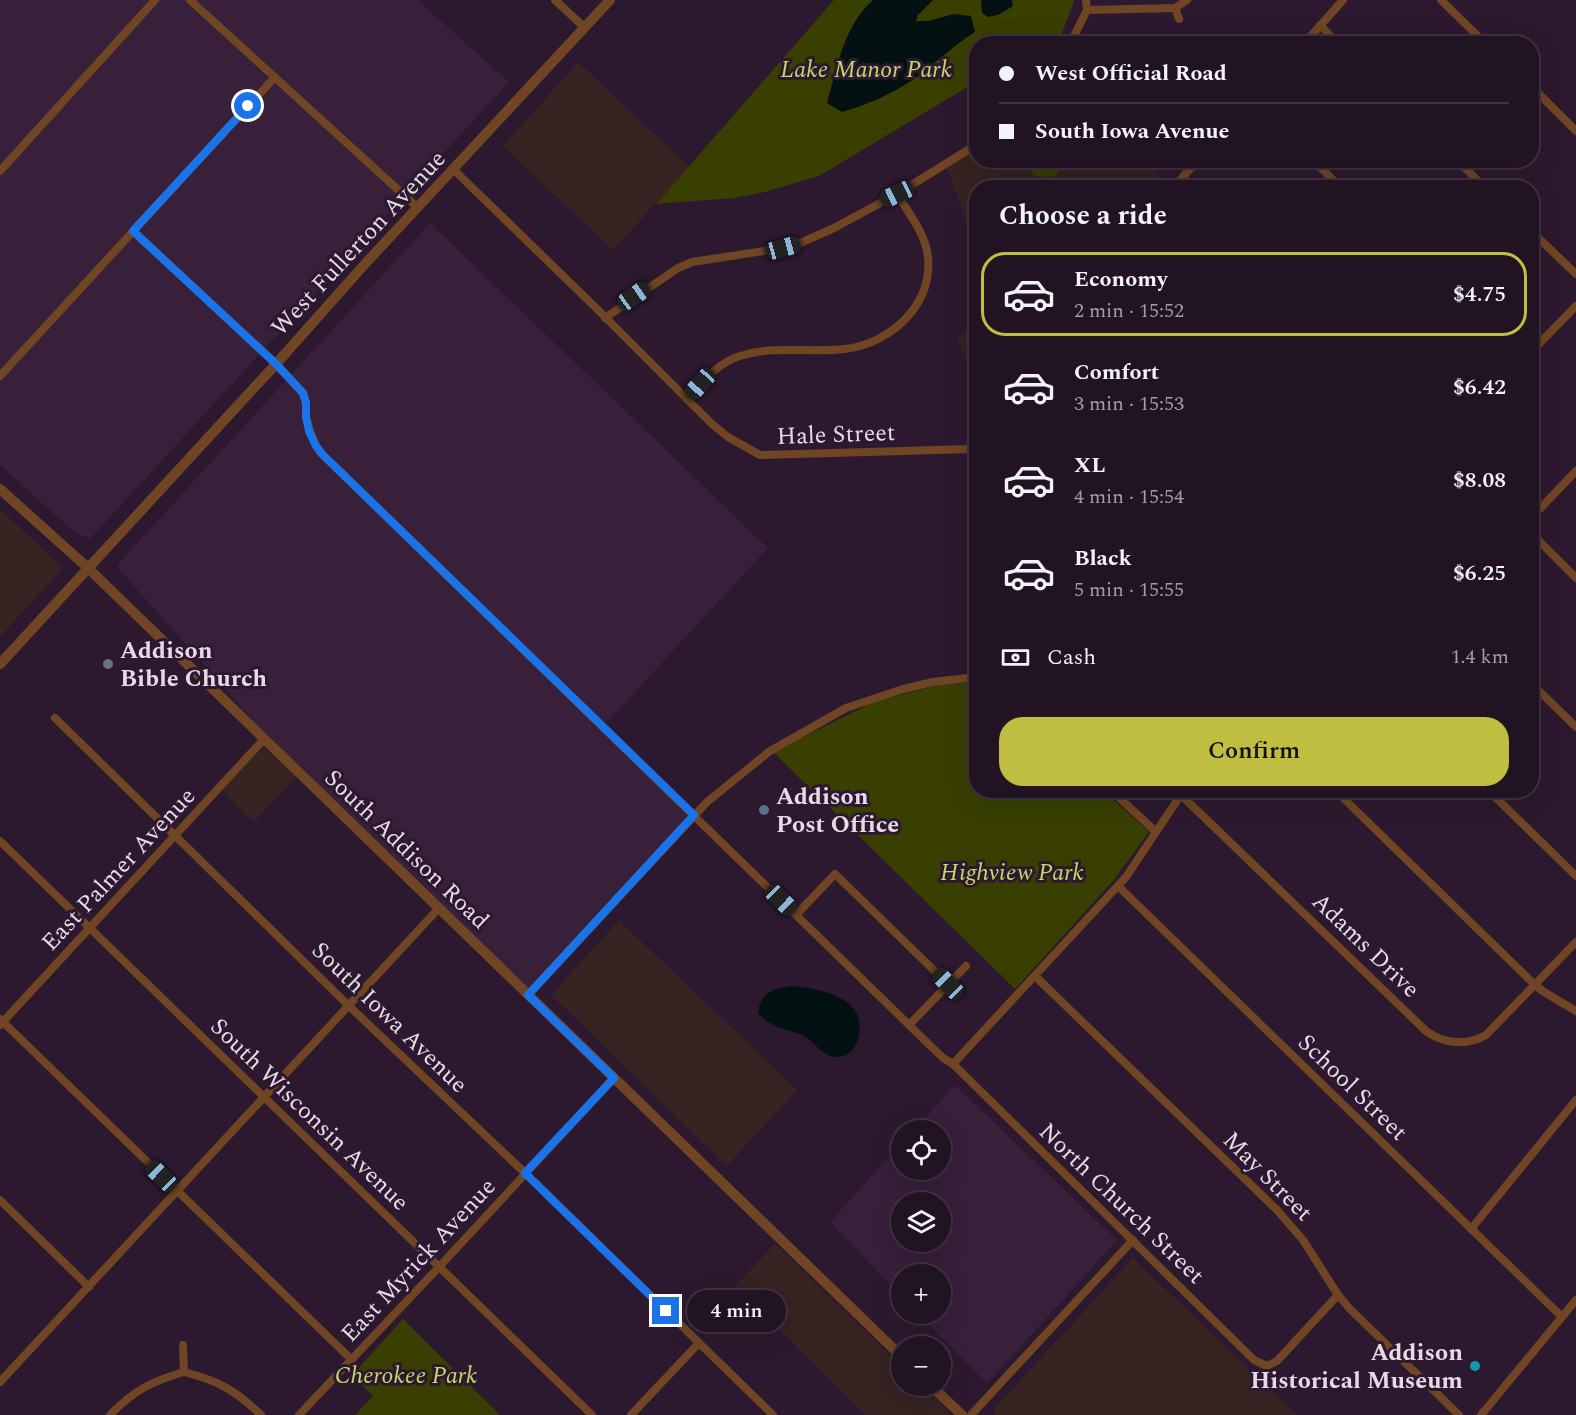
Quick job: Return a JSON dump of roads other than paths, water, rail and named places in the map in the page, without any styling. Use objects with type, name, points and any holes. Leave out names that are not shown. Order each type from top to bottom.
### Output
[{"type":"street","points":[[0,171],[155,0]]},
{"type":"street","points":[[190,0],[418,208]]},
{"type":"street","points":[[555,0],[585,28]]},
{"type":"street","name":"West Fullerton Avenue","points":[[0,664],[276,364],[342,288],[610,0]]},
{"type":"street","points":[[1074,36],[1087,10],[1086,0]]},
{"type":"street","points":[[1087,10],[1175,8],[1187,0]]},
{"type":"street","points":[[1311,36],[1343,0]]},
{"type":"street","points":[[1441,0],[1478,36]]},
{"type":"street","points":[[1175,8],[1179,19]]},
{"type":"street","points":[[1320,26],[1330,36]]},
{"type":"street","points":[[0,376],[275,77]]},
{"type":"street","points":[[1539,94],[1576,130]]},
{"type":"street","points":[[605,318],[678,268],[692,262],[798,244],[834,228],[897,194],[969,149]]},
{"type":"street","points":[[1180,180],[1191,168]]},
{"type":"street","points":[[1321,168],[1333,180]]},
{"type":"street","points":[[1466,168],[1477,180]]},
{"type":"street","name":"Hale Street","points":[[454,170],[712,424],[728,437],[760,455],[969,449]]},
{"type":"street","points":[[1183,177],[1186,180]]},
{"type":"street","points":[[687,399],[716,369],[741,356],[765,351],[843,349],[860,346],[884,336],[904,321],[912,312],[924,290],[928,264],[924,240],[897,194]]},
{"type":"street","name":"North Church Street","points":[[133,231],[276,364],[303,393],[309,431],[322,454],[943,1058],[953,1064],[1254,1360],[1267,1366],[1277,1361],[1338,1294]]},
{"type":"street","points":[[1539,239],[1576,274]]},
{"type":"street","points":[[1539,344],[1576,306]]},
{"type":"street","points":[[1539,510],[1576,471]]},
{"type":"street","name":"South Addison Road","points":[[0,489],[88,568],[891,1346]]},
{"type":"street","points":[[1539,541],[1576,578]]},
{"type":"street","points":[[528,995],[694,815],[758,759],[829,716],[903,689],[933,682],[969,678]]},
{"type":"street","points":[[1539,691],[1576,727]]},
{"type":"street","name":"South Iowa Avenue","points":[[55,718],[349,1006],[525,1173],[773,1415]]},
{"type":"street","name":"East Palmer Avenue","points":[[1,1022],[177,836],[264,739]]},
{"type":"street","points":[[1120,798],[1156,832]]},
{"type":"street","points":[[953,1064],[1118,886],[1134,867],[1180,798]]},
{"type":"street","name":"Adams Drive","points":[[1188,798],[1426,1031],[1437,1038],[1458,1042],[1479,1039],[1486,1035],[1576,942]]},
{"type":"street","points":[[1343,798],[1535,985],[1576,1011]]},
{"type":"street","points":[[1496,798],[1576,876]]},
{"type":"street","name":"South Wisconsin Avenue","points":[[0,841],[592,1415]]},
{"type":"street","points":[[796,915],[835,873],[948,984]]},
{"type":"street","name":"School Street","points":[[1118,886],[1561,1316]]},
{"type":"street","points":[[0,1382],[439,908]]},
{"type":"street","points":[[909,1025],[966,966]]},
{"type":"street","name":"May Street","points":[[1035,976],[1277,1210],[1303,1240],[1350,1309],[1459,1415]]},
{"type":"street","points":[[1,1022],[352,1360]]},
{"type":"street","name":"East Myrick Avenue","points":[[299,1415],[440,1267],[614,1078]]},
{"type":"street","points":[[1471,1229],[1576,1100]]},
{"type":"street","points":[[0,1200],[89,1287]]},
{"type":"street","points":[[971,1415],[1133,1240]]},
{"type":"street","points":[[1481,1415],[1576,1300]]},
{"type":"street","points":[[632,1415],[699,1343]]},
{"type":"street","points":[[183,1345],[184,1372]]},
{"type":"street","points":[[110,1415],[129,1395],[158,1379],[184,1372],[219,1383],[235,1392],[261,1415]]},
{"type":"street","points":[[942,1396],[962,1415]]},
{"type":"place","name":"Addison Bible Church","points":[[108,664]]},
{"type":"place","name":"Addison Post Office","points":[[764,810]]},
{"type":"place","name":"Addison Historical Museum","points":[[1475,1366]]},
{"type":"park label","name":"Lake Manor Park","points":[[866,69]]},
{"type":"park label","name":"Highview Park","points":[[1012,872]]},
{"type":"park label","name":"Cherokee Park","points":[[406,1375]]}]
